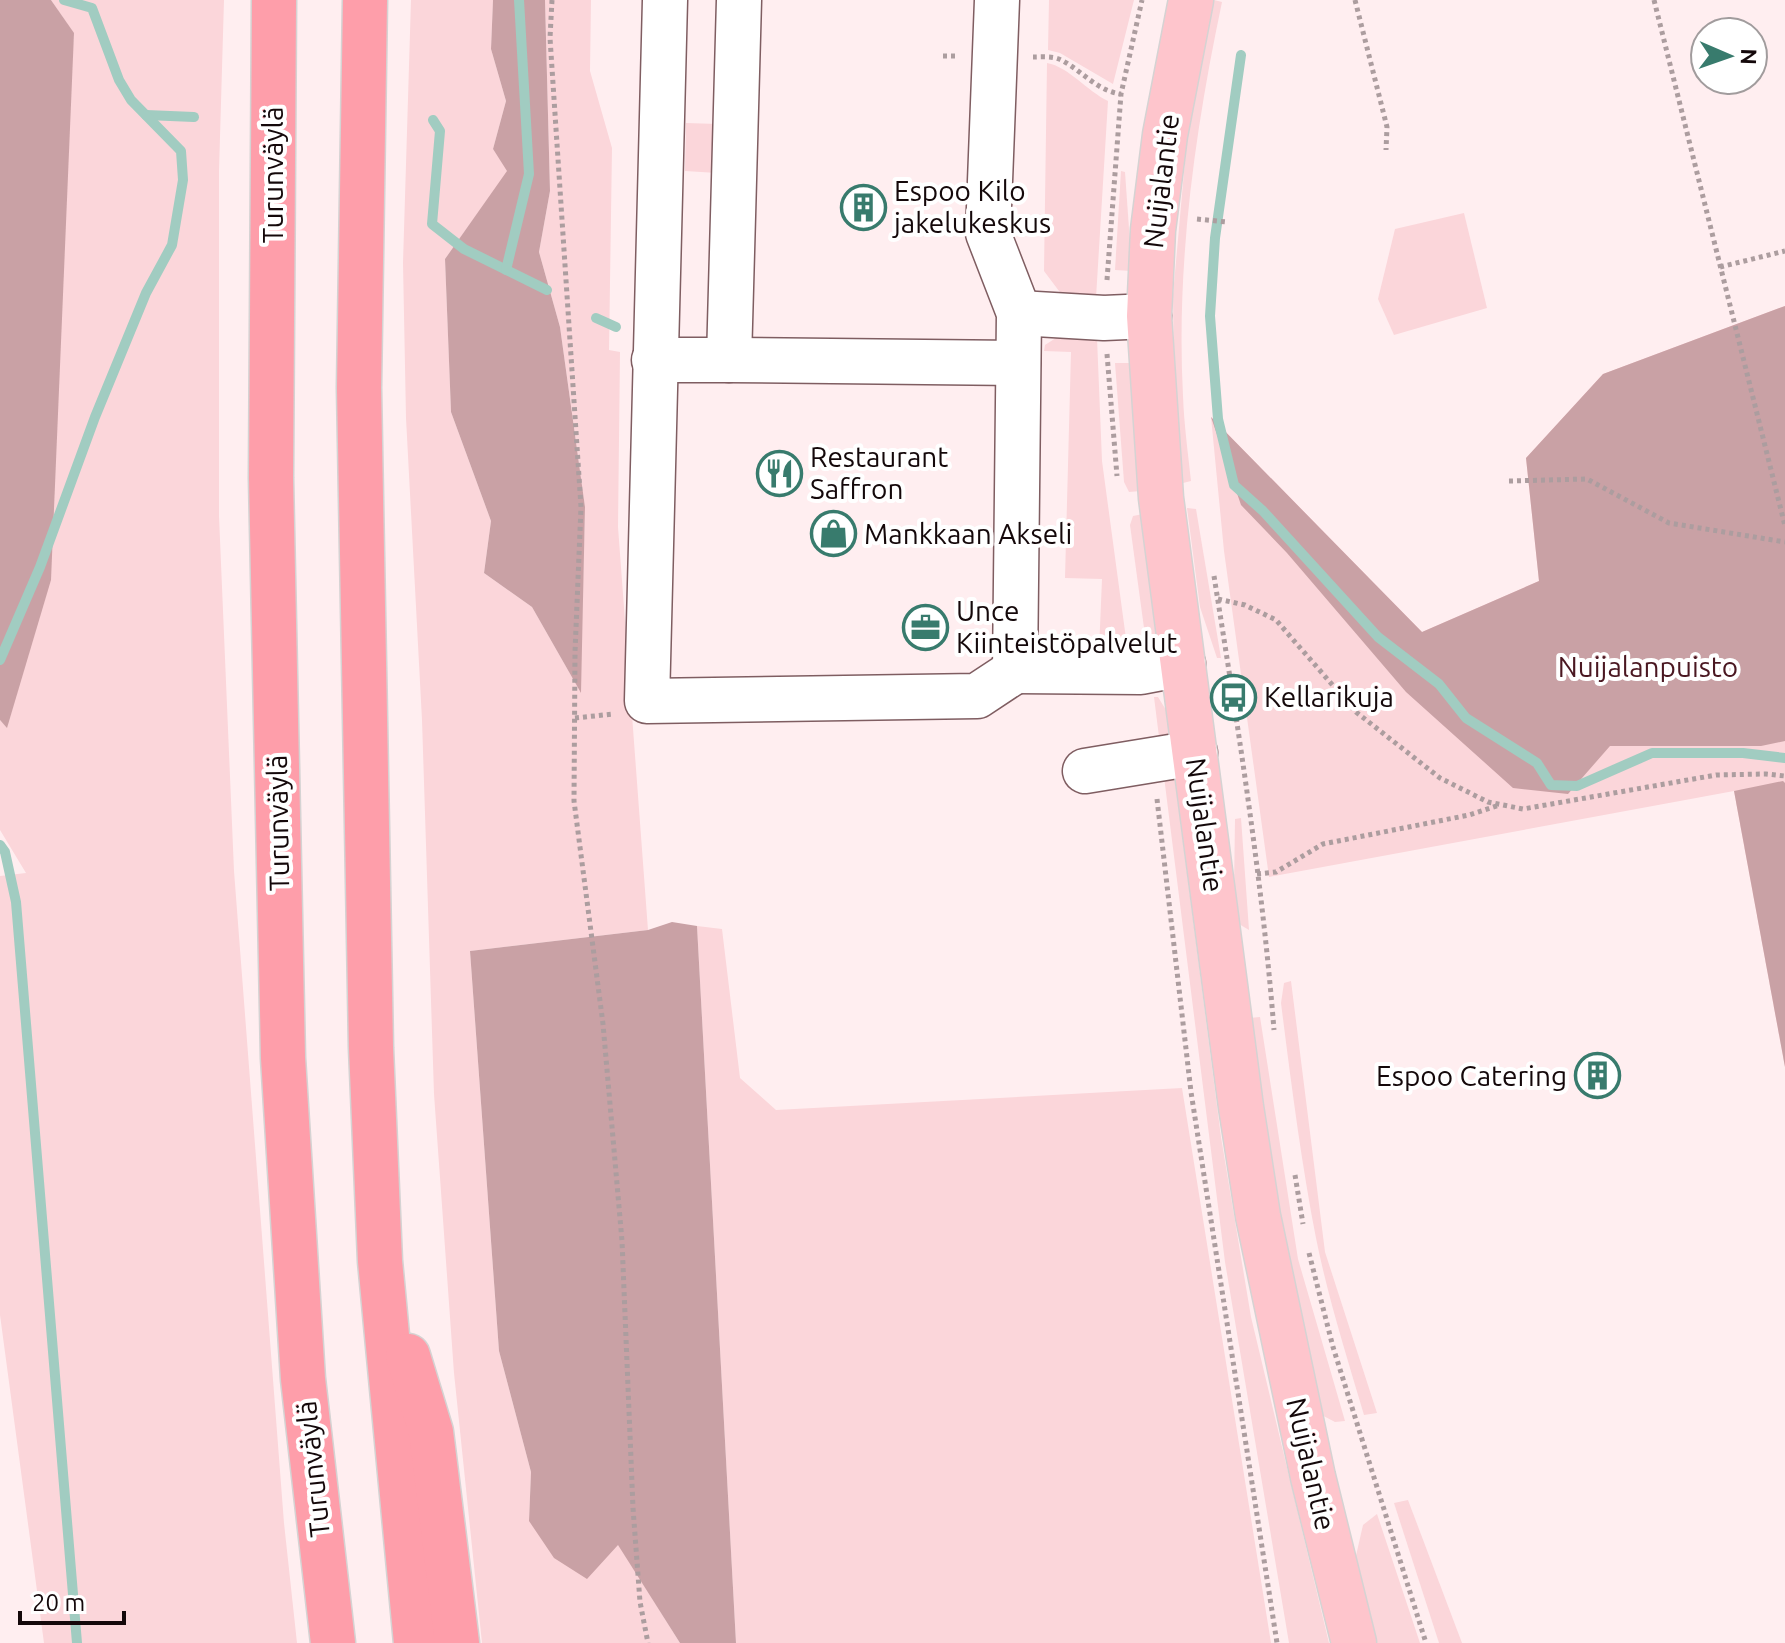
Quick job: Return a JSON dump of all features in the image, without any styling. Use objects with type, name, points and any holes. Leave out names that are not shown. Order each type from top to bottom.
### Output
[{"type":"highway","name":"Turunväylä","points":[[274,0],[271,478],[283,1058],[303,1379],[333,1643]]},
{"type":"highway","points":[[365,0],[359,388],[371,1048],[380,1261],[416,1643]]},
{"type":"highway","points":[[380,1261],[431,1432],[457,1643]]},
{"type":"main road","name":"Nuijalantie","points":[[1191,0],[1165,135],[1153,230],[1149,316],[1161,498],[1258,1216],[1313,1477],[1354,1643]]},
{"type":"lane","points":[[665,0],[647,701],[977,696],[1015,671],[1141,672],[1183,664]]},
{"type":"lane","points":[[729,360],[739,0]]},
{"type":"lane","points":[[997,0],[988,233],[1019,313],[1015,671]]},
{"type":"lane","points":[[1019,313],[1104,318],[1149,316]]},
{"type":"lane","points":[[654,360],[1018,363]]},
{"type":"lane","points":[[1085,771],[1195,753]]},
{"type":"path","points":[[552,0],[550,38],[581,507],[575,652],[574,801],[606,1055],[622,1241],[633,1508],[640,1602],[648,1643]]},
{"type":"path","points":[[1355,0],[1387,127],[1386,150]]},
{"type":"path","points":[[1654,0],[1785,526]]},
{"type":"path","points":[[1196,231],[1198,205]]},
{"type":"path","points":[[1197,219],[1227,222]]},
{"type":"path","points":[[1720,267],[1785,251]]},
{"type":"path","points":[[1509,481],[1587,479],[1669,523],[1785,542]]},
{"type":"path","points":[[1213,568],[1269,960],[1274,1038]]},
{"type":"path","points":[[1218,599],[1245,605],[1276,620],[1356,712],[1440,778],[1488,802],[1523,809],[1716,775],[1785,776]]},
{"type":"path","points":[[1257,874],[1276,872],[1323,844],[1469,815],[1501,804]]},
{"type":"path","points":[[1292,1162],[1305,1238]]},
{"type":"path","points":[[1309,1252],[1333,1347],[1426,1643]]},
{"type":"green space","points":[[0,0],[51,0],[74,33],[51,580],[7,728],[0,720]]},
{"type":"green space","points":[[51,0],[224,0],[219,171],[219,516],[234,871],[284,1523],[297,1643],[44,1643],[0,1315],[0,876],[26,873],[0,830],[0,720],[7,727],[74,34]]},
{"type":"green space","points":[[411,0],[493,0],[491,49],[506,101],[493,149],[508,171],[445,259],[451,412],[491,521],[484,573],[532,607],[580,691],[585,507],[560,327],[539,252],[550,191],[545,0],[591,0],[590,71],[612,148],[609,350],[620,352],[618,527],[648,930],[470,951],[499,1351],[531,1472],[529,1521],[618,1544],[680,1643],[482,1643],[454,1373],[434,1094],[422,720],[406,418],[403,263]]},
{"type":"green space","points":[[493,0],[545,0],[550,191],[539,252],[560,327],[585,507],[581,693],[532,607],[484,573],[491,521],[451,412],[445,259],[507,171],[493,149],[506,101],[491,49]]},
{"type":"green space","points":[[1049,0],[1134,0],[1113,84],[1060,53],[1048,50]]},
{"type":"green space","points":[[1214,0],[1222,2],[1196,148],[1185,247],[1182,346],[1184,417],[1191,481],[1183,483],[1174,390],[1173,295],[1190,105],[1205,26]]},
{"type":"green space","points":[[1047,63],[1063,69],[1108,101],[1096,298],[1062,295],[1044,271]]},
{"type":"green space","points":[[686,123],[718,124],[717,173],[685,171]]},
{"type":"green space","points":[[1121,171],[1125,172],[1132,271],[1115,270]]},
{"type":"green space","points":[[1464,213],[1487,308],[1394,335],[1378,299],[1395,229]]},
{"type":"green space","name":"Nuijalanpuisto","points":[[1785,306],[1785,1067],[1734,791],[1269,877],[1224,551],[1211,417],[1422,632],[1539,581],[1526,458],[1603,374]]},
{"type":"green space","name":"Nuijalanpuisto","points":[[1785,306],[1785,741],[1761,746],[1610,746],[1568,794],[1513,788],[1406,692],[1287,553],[1241,505],[1211,417],[1422,632],[1539,581],[1526,458],[1603,374]]},
{"type":"green space","points":[[1059,336],[1097,338],[1102,461],[1127,646],[1125,651],[1099,651],[1102,579],[1065,578],[1071,352],[1044,351],[1045,345]]},
{"type":"green space","points":[[1115,363],[1130,363],[1141,491],[1129,492],[1124,482]]},
{"type":"green space","points":[[1187,508],[1196,509],[1221,658],[1217,658],[1200,607]]},
{"type":"green space","points":[[1143,514],[1160,639],[1155,648],[1147,650],[1130,525],[1133,516]]},
{"type":"green space","points":[[1154,697],[1158,697],[1166,710],[1221,1137],[1251,1317],[1329,1643],[1289,1643],[1225,1262]]},
{"type":"green space","points":[[1785,783],[1785,1067],[1734,791]]},
{"type":"green space","points":[[1241,818],[1249,930],[1239,924],[1234,889],[1235,819]]},
{"type":"green space","points":[[672,922],[697,926],[736,1643],[680,1643],[618,1545],[587,1579],[554,1558],[529,1521],[531,1472],[499,1351],[470,951],[648,930]]},
{"type":"green space","points":[[697,926],[722,929],[740,1078],[776,1110],[1182,1088],[1271,1643],[736,1643]]},
{"type":"green space","points":[[1291,981],[1325,1252],[1377,1413],[1364,1415],[1316,1238],[1281,1003],[1284,983]]},
{"type":"green space","points":[[1260,1017],[1298,1259],[1345,1421],[1335,1422],[1316,1412],[1287,1259],[1249,1018]]},
{"type":"green space","points":[[1408,1500],[1462,1643],[1439,1643],[1394,1503]]},
{"type":"green space","points":[[1377,1514],[1420,1643],[1376,1643],[1355,1560],[1363,1525]]},
{"type":"waterway","points":[[0,660],[40,567],[95,417],[146,293],[172,245],[183,180],[181,151],[131,100],[119,80],[92,8],[64,0]]},
{"type":"waterway","points":[[506,270],[529,174],[519,0]]},
{"type":"waterway","points":[[1241,55],[1215,238],[1210,316],[1218,419],[1234,485],[1263,511],[1378,637],[1439,684],[1466,718],[1537,763],[1551,785],[1577,786],[1652,753],[1743,753],[1785,758]]},
{"type":"waterway","points":[[146,115],[194,117]]},
{"type":"waterway","points":[[433,120],[440,131],[432,224],[464,249],[547,290]]},
{"type":"waterway","points":[[596,318],[616,327]]},
{"type":"waterway","points":[[0,845],[5,852],[16,902],[77,1643]]},
{"type":"place","name":"Espoo Kilo jakelukeskus","points":[[863,207]]},
{"type":"place","name":"Restaurant Saffron","points":[[779,473]]},
{"type":"place","name":"Mankkaan Akseli","points":[[833,534]]},
{"type":"place","name":"Unce Kiinteistöpalvelut","points":[[925,627]]},
{"type":"place","name":"Kellarikuja","points":[[1233,697]]},
{"type":"place","name":"Espoo Catering","points":[[1598,1076]]}]
